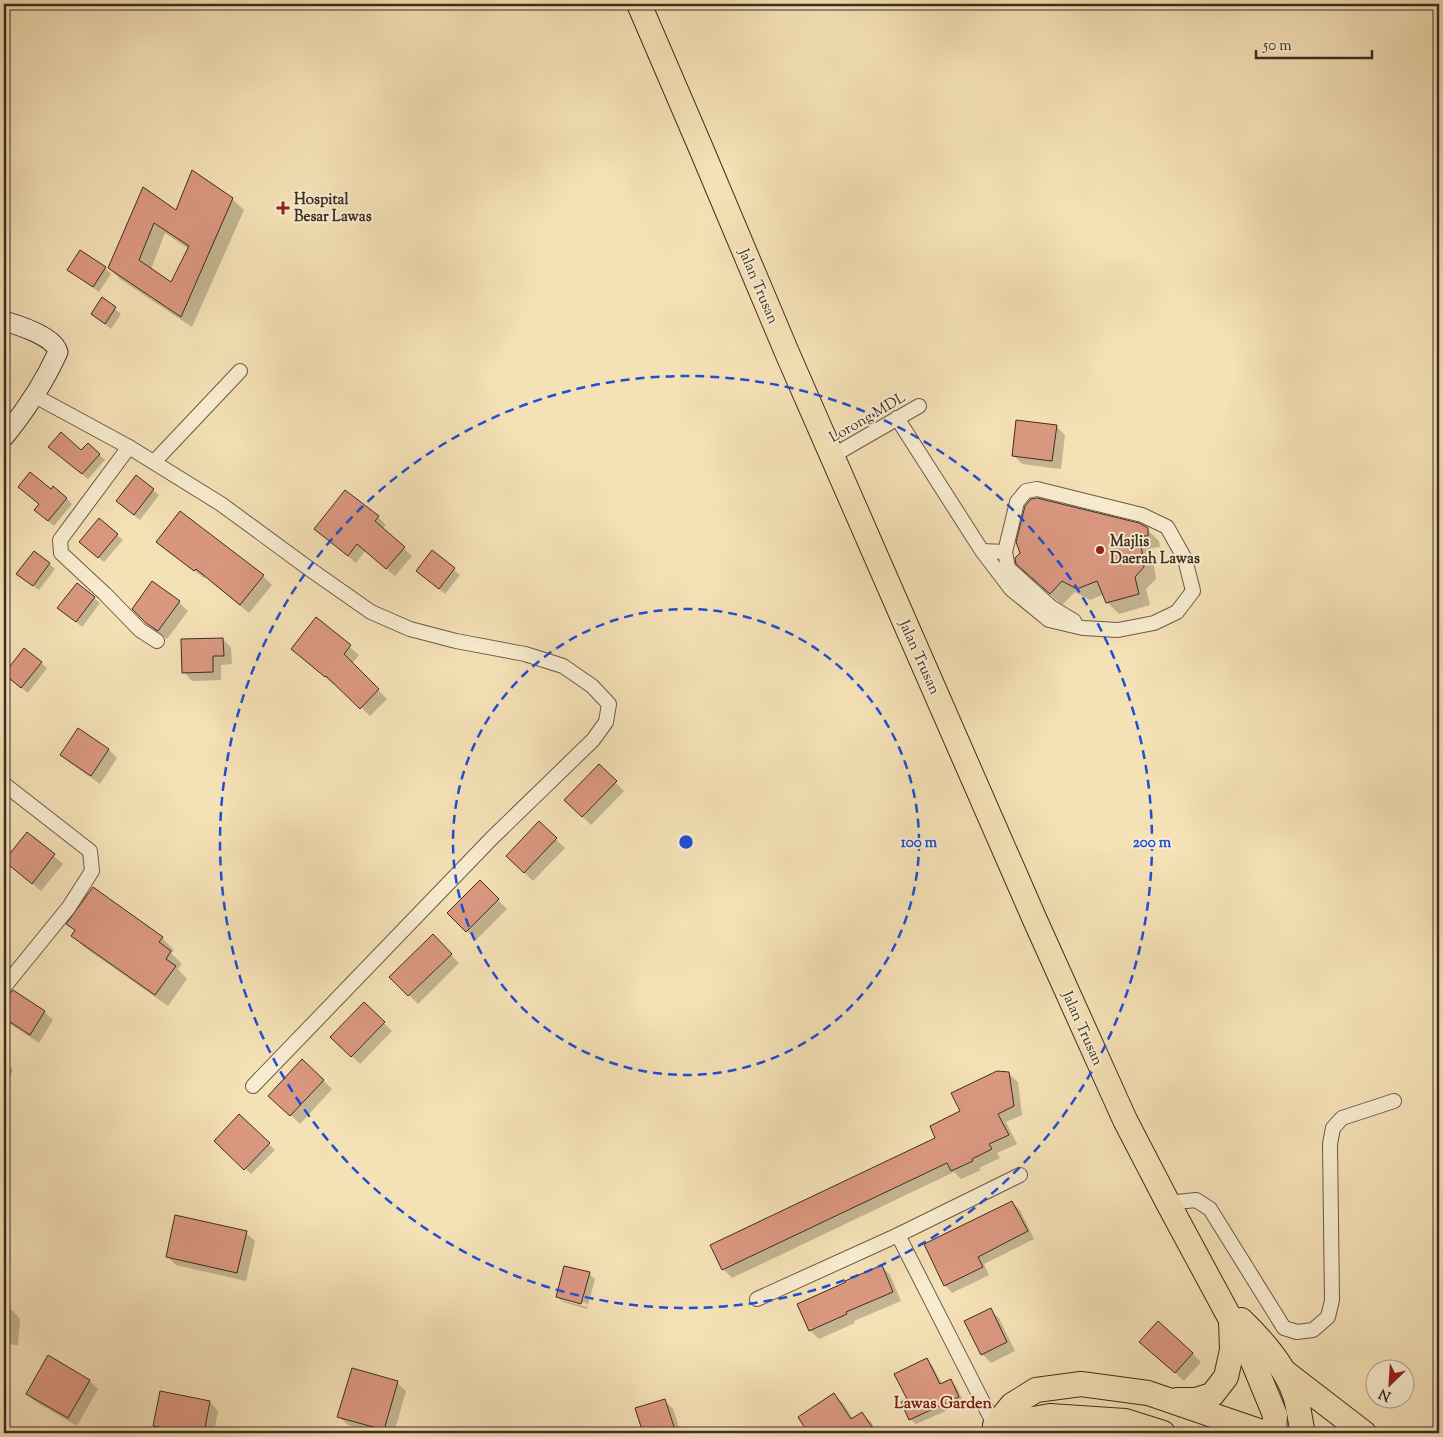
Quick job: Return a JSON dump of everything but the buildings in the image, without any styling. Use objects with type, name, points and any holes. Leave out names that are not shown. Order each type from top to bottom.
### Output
[{"type":"highway","name":"Jalan Trusan","points":[[639,4],[832,456],[1112,1093],[1168,1203],[1252,1357],[1275,1415],[1274,1433]]},
{"type":"highway","name":"Jalan Trusan","points":[[1226,1310],[1259,1337],[1284,1372],[1295,1396],[1303,1433]]},
{"type":"highway","points":[[1168,1400],[1196,1400],[1212,1395],[1226,1377],[1232,1350],[1226,1310]]},
{"type":"highway","points":[[1284,1372],[1364,1433]]},
{"type":"highway","points":[[995,1426],[1012,1405],[1036,1390],[1081,1384],[1148,1393],[1265,1433]]},
{"type":"highway","points":[[995,1426],[1050,1416],[1125,1421],[1163,1433]]},
{"type":"street","points":[[4,321],[20,325],[53,343],[58,352],[35,396],[4,437]]},
{"type":"street","points":[[154,462],[240,371]]},
{"type":"street","points":[[35,396],[129,447],[221,504],[310,570],[371,612],[410,629],[456,641],[525,654],[563,666],[592,686],[609,704],[606,722],[593,740],[492,838],[253,1086]]},
{"type":"street","name":"Lorong MDL","points":[[832,456],[919,406]]},
{"type":"street","points":[[897,418],[982,550],[1011,589],[1049,620],[1083,628],[1118,630],[1154,623],[1177,612],[1193,591],[1186,560],[1168,527],[1142,515],[1037,490],[1026,492],[1017,502],[1004,552],[1008,568],[1051,607],[1083,628]]},
{"type":"street","points":[[129,447],[60,540],[61,553],[106,594],[140,630],[157,642]]},
{"type":"street","points":[[982,550],[1004,552]]},
{"type":"street","points":[[4,784],[90,851],[92,871],[64,914],[4,987]]},
{"type":"street","points":[[1168,1203],[1196,1200],[1210,1210],[1284,1328],[1297,1332],[1313,1330],[1328,1317],[1332,1300],[1330,1144],[1333,1128],[1342,1118],[1394,1101]]},
{"type":"street","points":[[757,1299],[898,1235],[1020,1175]]},
{"type":"street","points":[[898,1235],[995,1426]]},
{"type":"place","name":"Hospital Besar Lawas","points":[[283,208]]},
{"type":"place","name":"Majlis Daerah Lawas","points":[[1100,550]]},
{"type":"district","name":"Lawas Garden","points":[[943,1402]]}]
